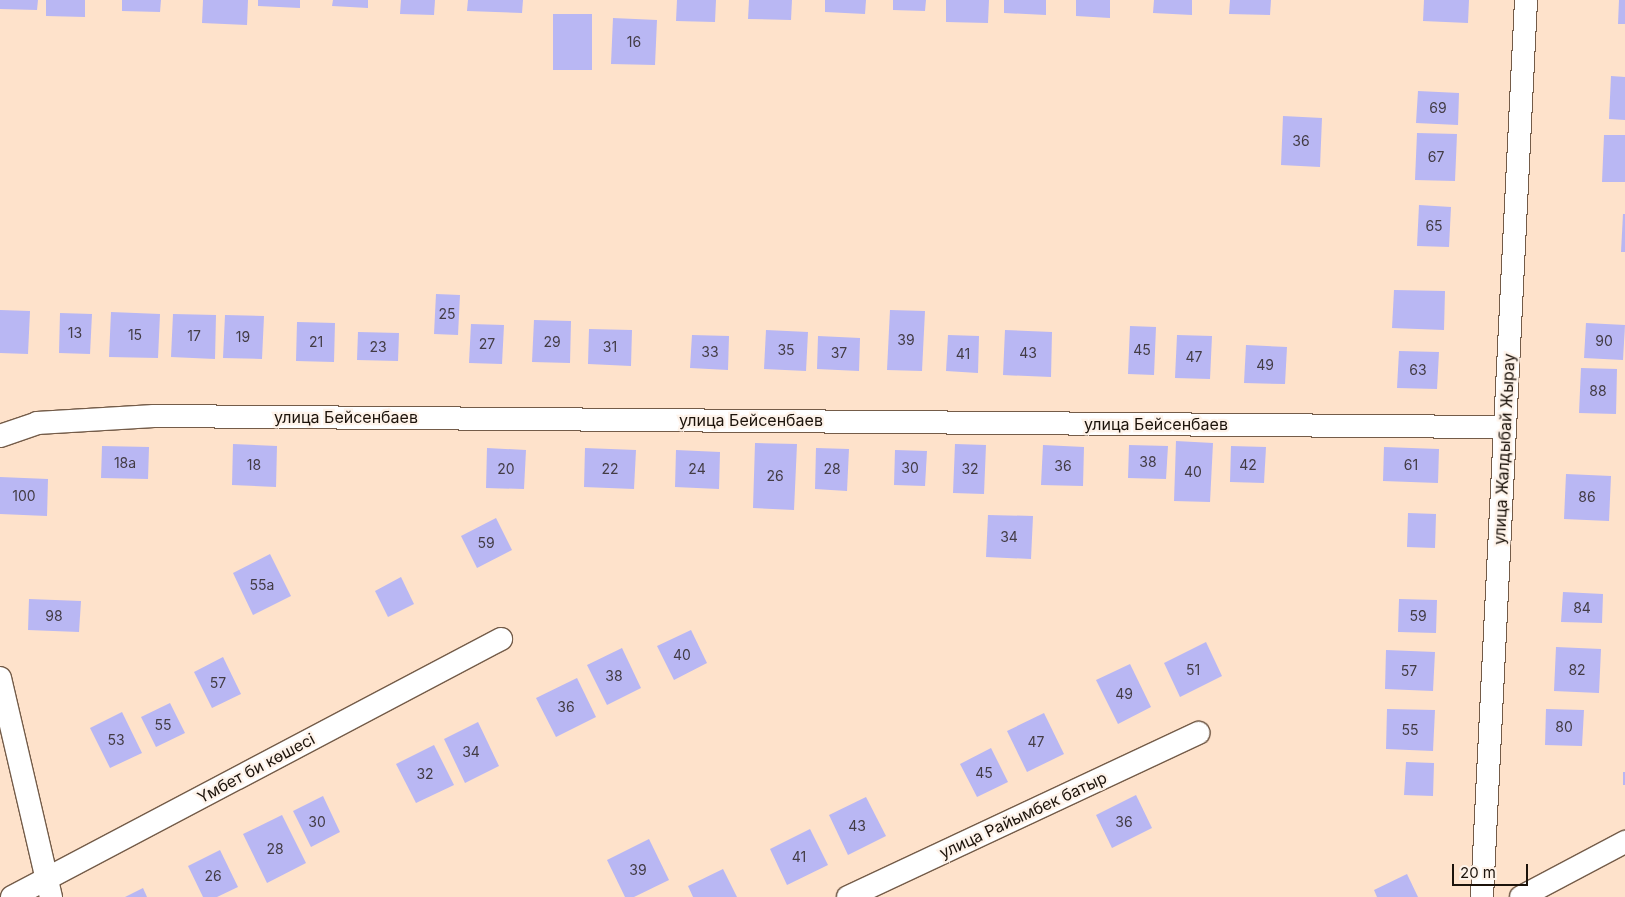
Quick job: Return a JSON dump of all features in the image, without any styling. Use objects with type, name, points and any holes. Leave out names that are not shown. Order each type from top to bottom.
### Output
[{"type":"street","name":"улица Жалдыбай Жырау","points":[[1482,897],[1526,0]]},
{"type":"street","name":"улица Бейсенбаев","points":[[0,436],[37,423],[154,416],[1505,427]]},
{"type":"street","name":"Үмбет би көшесі","points":[[12,897],[49,888],[501,639]]},
{"type":"street","points":[[0,678],[49,888]]},
{"type":"street","name":"улица Райымбек батыр","points":[[848,897],[1198,733]]},
{"type":"street","points":[[1521,897],[1625,842]]},
{"type":"building","points":[[0,0],[38,0],[37,10],[0,9]]},
{"type":"building","points":[[46,0],[85,0],[85,17],[46,16]]},
{"type":"building","points":[[122,0],[161,0],[160,12],[122,11]]},
{"type":"building","points":[[203,0],[248,0],[247,25],[202,23]]},
{"type":"building","points":[[258,0],[300,0],[300,8],[258,6]]},
{"type":"building","points":[[333,0],[368,0],[368,8],[332,6]]},
{"type":"building","points":[[401,0],[435,0],[434,15],[400,14]]},
{"type":"building","points":[[468,0],[523,0],[522,13],[467,11]]},
{"type":"building","points":[[677,0],[716,0],[715,22],[676,21]]},
{"type":"building","points":[[749,0],[792,0],[791,20],[748,19]]},
{"type":"building","points":[[825,0],[866,0],[865,14],[825,12]]},
{"type":"building","points":[[893,0],[926,0],[925,11],[893,10]]},
{"type":"building","points":[[946,0],[989,0],[988,23],[946,22]]},
{"type":"building","points":[[1004,0],[1046,0],[1046,15],[1004,13]]},
{"type":"building","points":[[1076,0],[1110,0],[1110,18],[1076,16]]},
{"type":"building","points":[[1154,0],[1192,0],[1192,15],[1153,13]]},
{"type":"building","points":[[1230,0],[1271,0],[1270,15],[1229,14]]},
{"type":"building","points":[[1424,0],[1469,0],[1468,23],[1423,21]]},
{"type":"building","points":[[1619,0],[1625,0],[1625,24],[1618,24]]},
{"type":"building","points":[[553,14],[592,14],[592,70],[553,70]]},
{"type":"building","points":[[613,18],[657,20],[655,65],[611,64]]},
{"type":"building","points":[[1611,76],[1625,77],[1625,120],[1609,119]]},
{"type":"building","points":[[1418,91],[1459,93],[1458,125],[1416,123]]},
{"type":"building","points":[[1283,116],[1322,118],[1320,167],[1281,165]]},
{"type":"building","points":[[1417,133],[1457,134],[1455,181],[1415,180]]},
{"type":"building","points":[[1604,135],[1625,135],[1625,182],[1602,182]]},
{"type":"building","points":[[1419,205],[1451,207],[1449,247],[1417,246]]},
{"type":"building","points":[[1623,214],[1625,214],[1625,252],[1621,252]]},
{"type":"building","points":[[1394,290],[1445,291],[1444,330],[1392,328]]},
{"type":"building","points":[[436,294],[460,295],[458,335],[434,334]]},
{"type":"building","points":[[0,310],[30,311],[28,354],[0,353]]},
{"type":"building","points":[[890,310],[925,311],[922,371],[887,370]]},
{"type":"building","points":[[111,312],[160,314],[158,358],[109,357]]},
{"type":"building","points":[[60,313],[92,314],[90,354],[59,353]]},
{"type":"building","points":[[173,314],[216,315],[215,359],[171,357]]},
{"type":"building","points":[[225,315],[264,316],[262,359],[223,358]]},
{"type":"building","points":[[534,320],[571,321],[570,363],[532,362]]},
{"type":"building","points":[[297,322],[335,323],[334,362],[296,361]]},
{"type":"building","points":[[1586,323],[1625,325],[1623,360],[1584,358]]},
{"type":"building","points":[[471,324],[504,325],[502,364],[469,363]]},
{"type":"building","points":[[1130,326],[1156,327],[1154,375],[1128,374]]},
{"type":"building","points":[[589,329],[632,330],[631,366],[588,364]]},
{"type":"building","points":[[766,330],[808,332],[806,371],[764,369]]},
{"type":"building","points":[[1005,330],[1052,332],[1051,377],[1003,375]]},
{"type":"building","points":[[358,332],[399,333],[398,361],[357,360]]},
{"type":"building","points":[[692,335],[729,336],[728,370],[690,368]]},
{"type":"building","points":[[948,335],[979,336],[978,373],[946,371]]},
{"type":"building","points":[[1177,335],[1212,336],[1210,379],[1175,378]]},
{"type":"building","points":[[818,336],[860,338],[859,371],[817,369]]},
{"type":"building","points":[[1246,345],[1287,347],[1285,384],[1244,383]]},
{"type":"building","points":[[1399,351],[1439,352],[1437,389],[1397,388]]},
{"type":"building","points":[[1581,368],[1617,369],[1616,414],[1579,413]]},
{"type":"building","points":[[1176,441],[1213,443],[1210,502],[1174,501]]},
{"type":"building","points":[[755,443],[797,444],[794,510],[753,508]]},
{"type":"building","points":[[233,444],[277,446],[276,487],[232,485]]},
{"type":"building","points":[[955,444],[986,445],[984,494],[953,493]]},
{"type":"building","points":[[1043,445],[1084,447],[1083,486],[1041,485]]},
{"type":"building","points":[[1129,445],[1168,446],[1166,479],[1128,478]]},
{"type":"building","points":[[102,446],[149,447],[148,479],[101,478]]},
{"type":"building","points":[[1231,446],[1266,447],[1264,483],[1230,482]]},
{"type":"building","points":[[1384,447],[1439,449],[1438,483],[1383,481]]},
{"type":"building","points":[[487,448],[526,450],[524,489],[486,488]]},
{"type":"building","points":[[585,448],[636,450],[634,489],[584,487]]},
{"type":"building","points":[[816,448],[849,449],[847,491],[815,489]]},
{"type":"building","points":[[676,450],[720,452],[719,489],[675,487]]},
{"type":"building","points":[[895,450],[927,451],[925,486],[894,485]]},
{"type":"building","points":[[1566,474],[1611,476],[1609,521],[1564,519]]},
{"type":"building","points":[[0,477],[48,479],[47,516],[0,514]]},
{"type":"building","points":[[1408,513],[1436,514],[1435,548],[1407,547]]},
{"type":"building","points":[[988,515],[1033,516],[1031,559],[986,557]]},
{"type":"building","points":[[496,518],[512,550],[477,568],[461,536]]},
{"type":"building","points":[[270,554],[291,596],[253,615],[233,573]]},
{"type":"building","points":[[401,577],[414,604],[388,617],[375,591]]},
{"type":"building","points":[[1563,592],[1603,594],[1602,623],[1561,622]]},
{"type":"building","points":[[29,599],[81,601],[79,632],[28,630]]},
{"type":"building","points":[[1399,599],[1437,600],[1436,633],[1398,632]]},
{"type":"building","points":[[691,630],[707,663],[674,680],[657,646]]},
{"type":"building","points":[[1206,642],[1222,676],[1180,697],[1164,663]]},
{"type":"building","points":[[1556,647],[1601,649],[1599,693],[1554,691]]},
{"type":"building","points":[[622,648],[641,688],[607,705],[587,665]]},
{"type":"building","points":[[1386,650],[1435,652],[1433,691],[1385,689]]},
{"type":"building","points":[[223,657],[241,694],[212,708],[194,672]]},
{"type":"building","points":[[1130,664],[1151,707],[1118,724],[1096,680]]},
{"type":"building","points":[[577,678],[596,717],[556,737],[536,698]]},
{"type":"building","points":[[170,703],[185,733],[156,747],[141,717]]},
{"type":"building","points":[[1387,709],[1435,710],[1433,751],[1386,749]]},
{"type":"building","points":[[1546,709],[1584,710],[1582,746],[1545,745]]},
{"type":"building","points":[[122,712],[142,753],[110,768],[90,728]]},
{"type":"building","points":[[1044,713],[1064,754],[1027,772],[1007,731]]},
{"type":"building","points":[[478,722],[499,766],[465,783],[444,739]]},
{"type":"building","points":[[434,745],[454,785],[416,803],[396,764]]},
{"type":"building","points":[[991,748],[1008,782],[977,797],[960,764]]},
{"type":"building","points":[[1406,762],[1434,763],[1433,796],[1404,795]]},
{"type":"building","points":[[1623,772],[1625,772],[1625,785],[1623,785]]},
{"type":"building","points":[[1136,795],[1152,828],[1112,848],[1096,815]]},
{"type":"building","points":[[323,796],[340,832],[311,847],[293,811]]},
{"type":"building","points":[[866,797],[886,836],[848,855],[829,815]]},
{"type":"building","points":[[282,815],[306,863],[267,883],[243,834]]},
{"type":"building","points":[[810,829],[828,865],[787,885],[770,849]]},
{"type":"building","points":[[649,839],[669,880],[634,897],[625,897],[607,860]]},
{"type":"building","points":[[220,850],[238,887],[217,897],[203,897],[188,866]]},
{"type":"building","points":[[723,869],[737,897],[693,897],[688,886]]},
{"type":"building","points":[[1407,874],[1418,897],[1377,897],[1374,890]]},
{"type":"building","points":[[143,888],[147,897],[125,897]]}]
